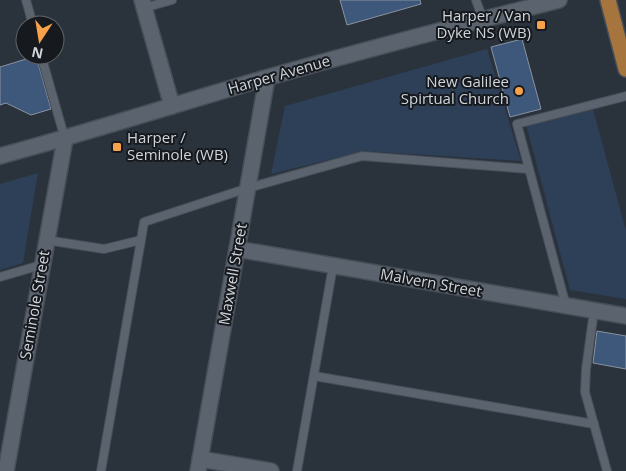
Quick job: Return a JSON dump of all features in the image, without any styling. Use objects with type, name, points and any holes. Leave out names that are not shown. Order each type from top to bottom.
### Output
[{"type":"main road","points":[[608,0],[626,69]]},
{"type":"street","name":"Harper Avenue","points":[[0,156],[268,78],[551,1]]},
{"type":"street","points":[[143,4],[172,106]]},
{"type":"street","name":"Maxwell Street","points":[[199,465],[268,78]]},
{"type":"street","name":"Seminole Street","points":[[6,471],[65,138]]},
{"type":"street","name":"Malvern Street","points":[[237,249],[626,316]]},
{"type":"street","points":[[199,465],[271,471]]},
{"type":"lane","points":[[26,0],[30,15]]},
{"type":"lane","points":[[143,4],[172,0]]},
{"type":"lane","points":[[476,0],[482,20]]},
{"type":"lane","points":[[44,65],[65,138]]},
{"type":"lane","points":[[566,306],[517,124],[626,96]]},
{"type":"lane","points":[[101,471],[144,222],[248,188],[362,156],[529,169]]},
{"type":"lane","points":[[46,240],[104,249],[141,240]]},
{"type":"lane","points":[[0,277],[41,265]]},
{"type":"lane","points":[[297,471],[333,266]]},
{"type":"lane","points":[[594,311],[586,368],[585,392],[607,471]]},
{"type":"lane","points":[[314,376],[594,424]]},
{"type":"shaded area","points":[[487,49],[521,161],[365,151],[271,174],[285,106]]},
{"type":"shaded area","points":[[593,109],[626,231],[626,299],[570,290],[526,124]]},
{"type":"shaded area","points":[[38,173],[23,263],[0,270],[0,184]]},
{"type":"building","points":[[340,0],[420,0],[421,4],[347,25]]},
{"type":"building","name":"New Galilee Spirtual Church","points":[[522,39],[541,109],[510,117],[491,47]]},
{"type":"building","points":[[15,62],[15,65],[39,65],[51,109],[31,115],[6,103],[0,105],[0,67]]},
{"type":"building","points":[[597,331],[626,336],[626,369],[593,363]]},
{"type":"place","name":"Harper / Van Dyke NS (WB)","points":[[541,25]]},
{"type":"place","name":"New Galilee Spirtual Church","points":[[519,91]]},
{"type":"place","name":"Harper / Seminole (WB)","points":[[117,147]]}]
